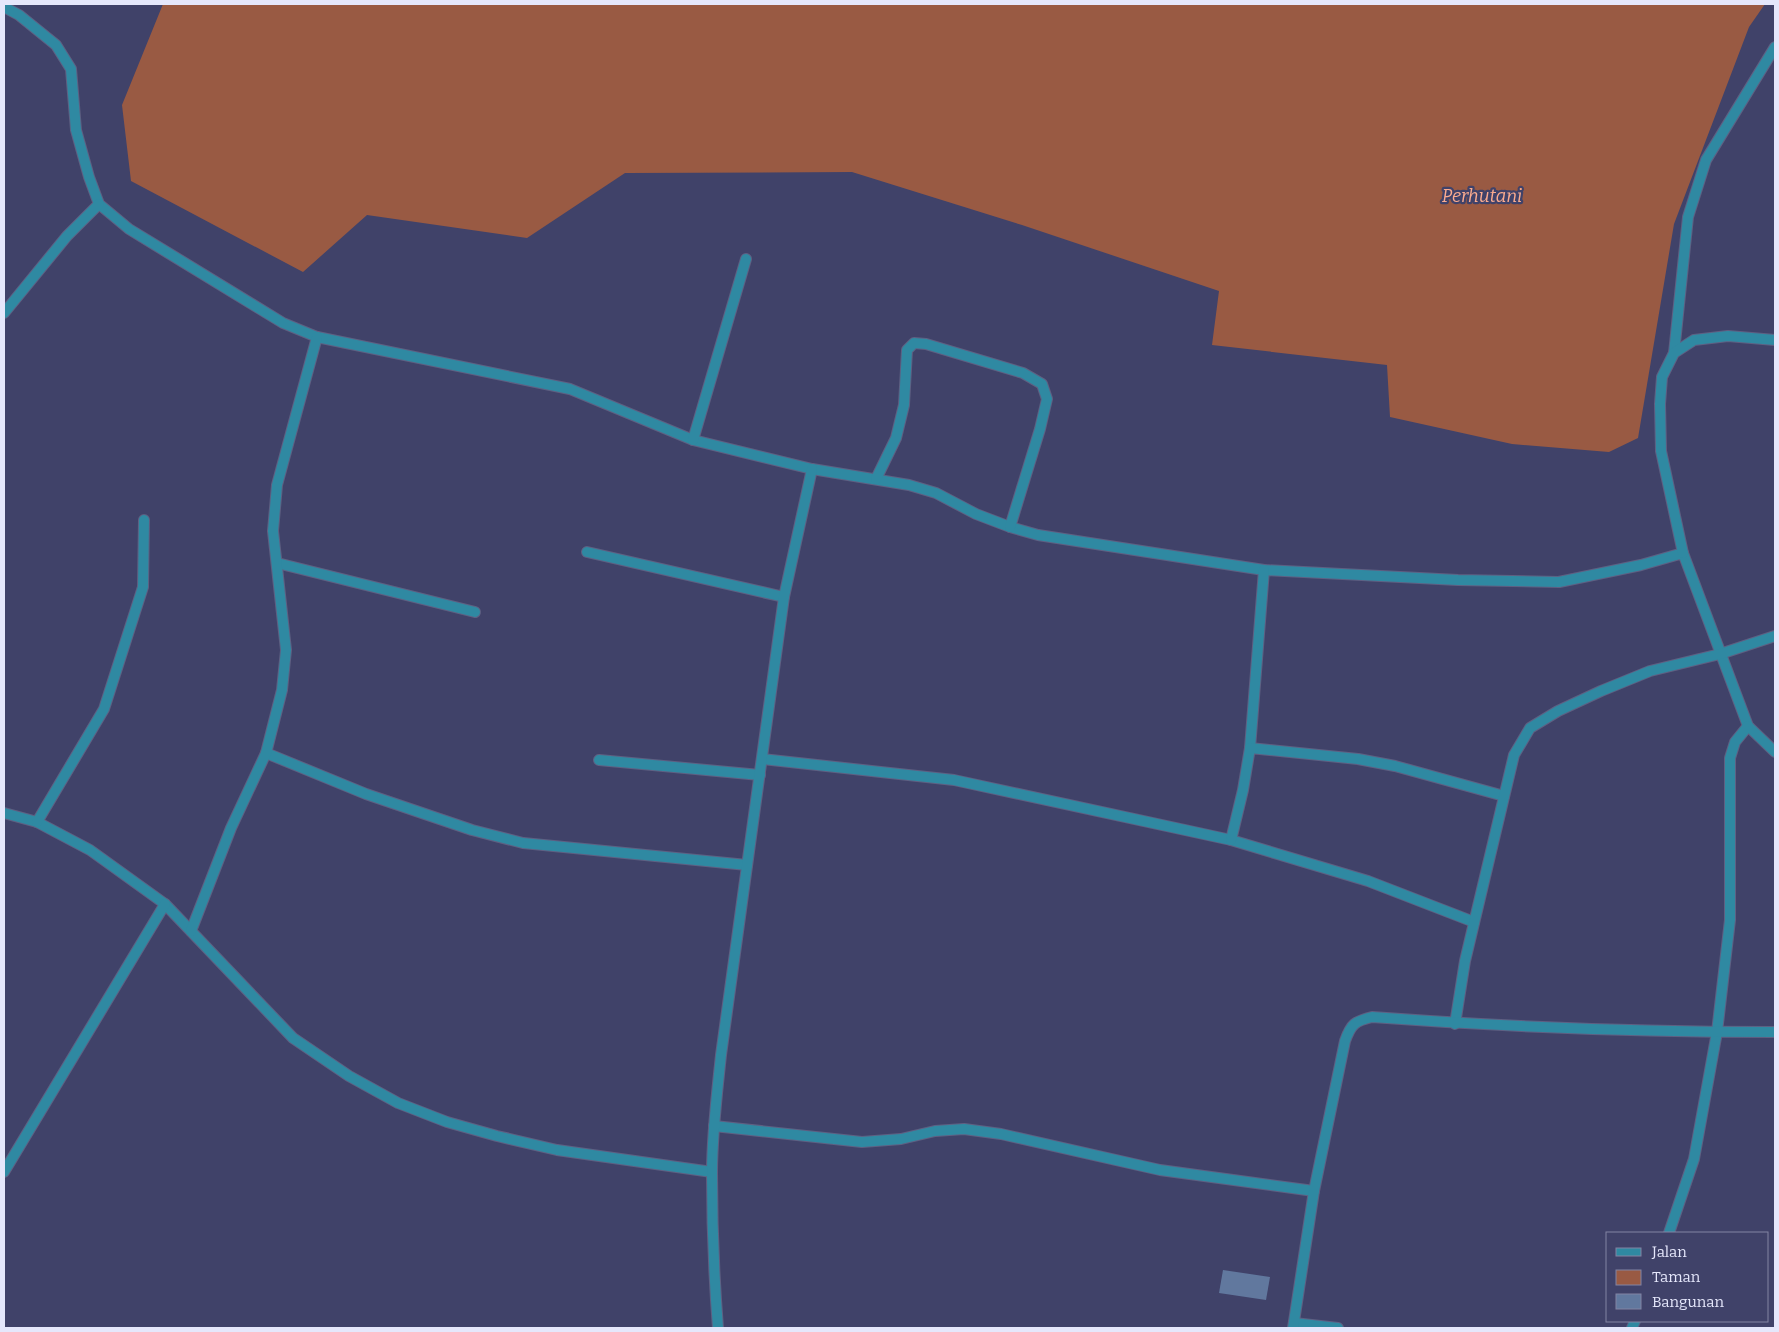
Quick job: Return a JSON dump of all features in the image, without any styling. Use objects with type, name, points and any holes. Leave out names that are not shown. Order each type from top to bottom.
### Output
[{"type":"street","points":[[4,7],[19,15],[56,45],[71,69],[76,130],[89,177],[99,204],[129,229],[145,239],[283,323],[317,337],[570,390],[692,440],[812,468],[909,485],[936,494],[976,514],[1038,535],[1264,570],[1458,580],[1559,582],[1683,554]]},
{"type":"street","points":[[1775,47],[1706,160],[1688,217],[1674,353],[1662,376],[1660,404],[1662,451],[1683,554],[1748,726],[1775,752]]},
{"type":"street","points":[[4,313],[67,236],[99,204]]},
{"type":"street","points":[[692,440],[746,259]]},
{"type":"street","points":[[1674,353],[1694,340],[1728,336],[1775,340]]},
{"type":"street","points":[[191,931],[231,828],[266,753],[282,690],[286,650],[273,531],[277,485],[317,337]]},
{"type":"street","points":[[876,479],[896,438],[904,405],[907,350],[914,343],[926,344],[1023,373],[1042,384],[1047,399],[1040,430],[1010,527]]},
{"type":"street","points":[[718,1328],[714,1284],[712,1172],[714,1126],[721,1055],[784,597],[812,468]]},
{"type":"street","points":[[37,822],[104,709],[143,587],[144,520]]},
{"type":"street","points":[[587,552],[784,597]]},
{"type":"street","points":[[277,563],[475,612]]},
{"type":"street","points":[[1231,840],[1243,790],[1250,748],[1264,570]]},
{"type":"street","points":[[1456,1024],[1465,961],[1514,754],[1530,728],[1558,711],[1650,671],[1720,654],[1775,636]]},
{"type":"street","points":[[1669,1232],[1694,1159],[1717,1032],[1730,920],[1730,758],[1735,742],[1748,726]]},
{"type":"street","points":[[1250,748],[1358,759],[1395,766],[1504,796]]},
{"type":"street","points":[[266,753],[375,797],[472,830],[524,843],[747,865]]},
{"type":"street","points":[[762,759],[954,780],[1231,840],[1368,881],[1474,922]]},
{"type":"street","points":[[599,760],[760,775]]},
{"type":"street","points":[[4,813],[37,822],[90,850],[165,904],[293,1038],[349,1076],[398,1103],[447,1122],[557,1150],[712,1172]]},
{"type":"street","points":[[4,1172],[165,904]]},
{"type":"street","points":[[1338,1328],[1293,1326],[1314,1191],[1345,1041],[1352,1026],[1360,1020],[1372,1017],[1456,1024],[1775,1032]]},
{"type":"street","points":[[714,1126],[862,1142],[901,1139],[934,1130],[964,1129],[1001,1134],[1160,1170],[1314,1191]]},
{"type":"green space","name":"Perhutani","points":[[163,4],[1765,4],[1749,27],[1674,224],[1638,438],[1609,452],[1512,444],[1390,417],[1387,365],[1212,345],[1219,291],[1022,225],[852,172],[625,173],[527,238],[367,215],[303,272],[131,181],[122,105]]},
{"type":"building","points":[[1223,1270],[1270,1277],[1266,1300],[1219,1293]]}]
